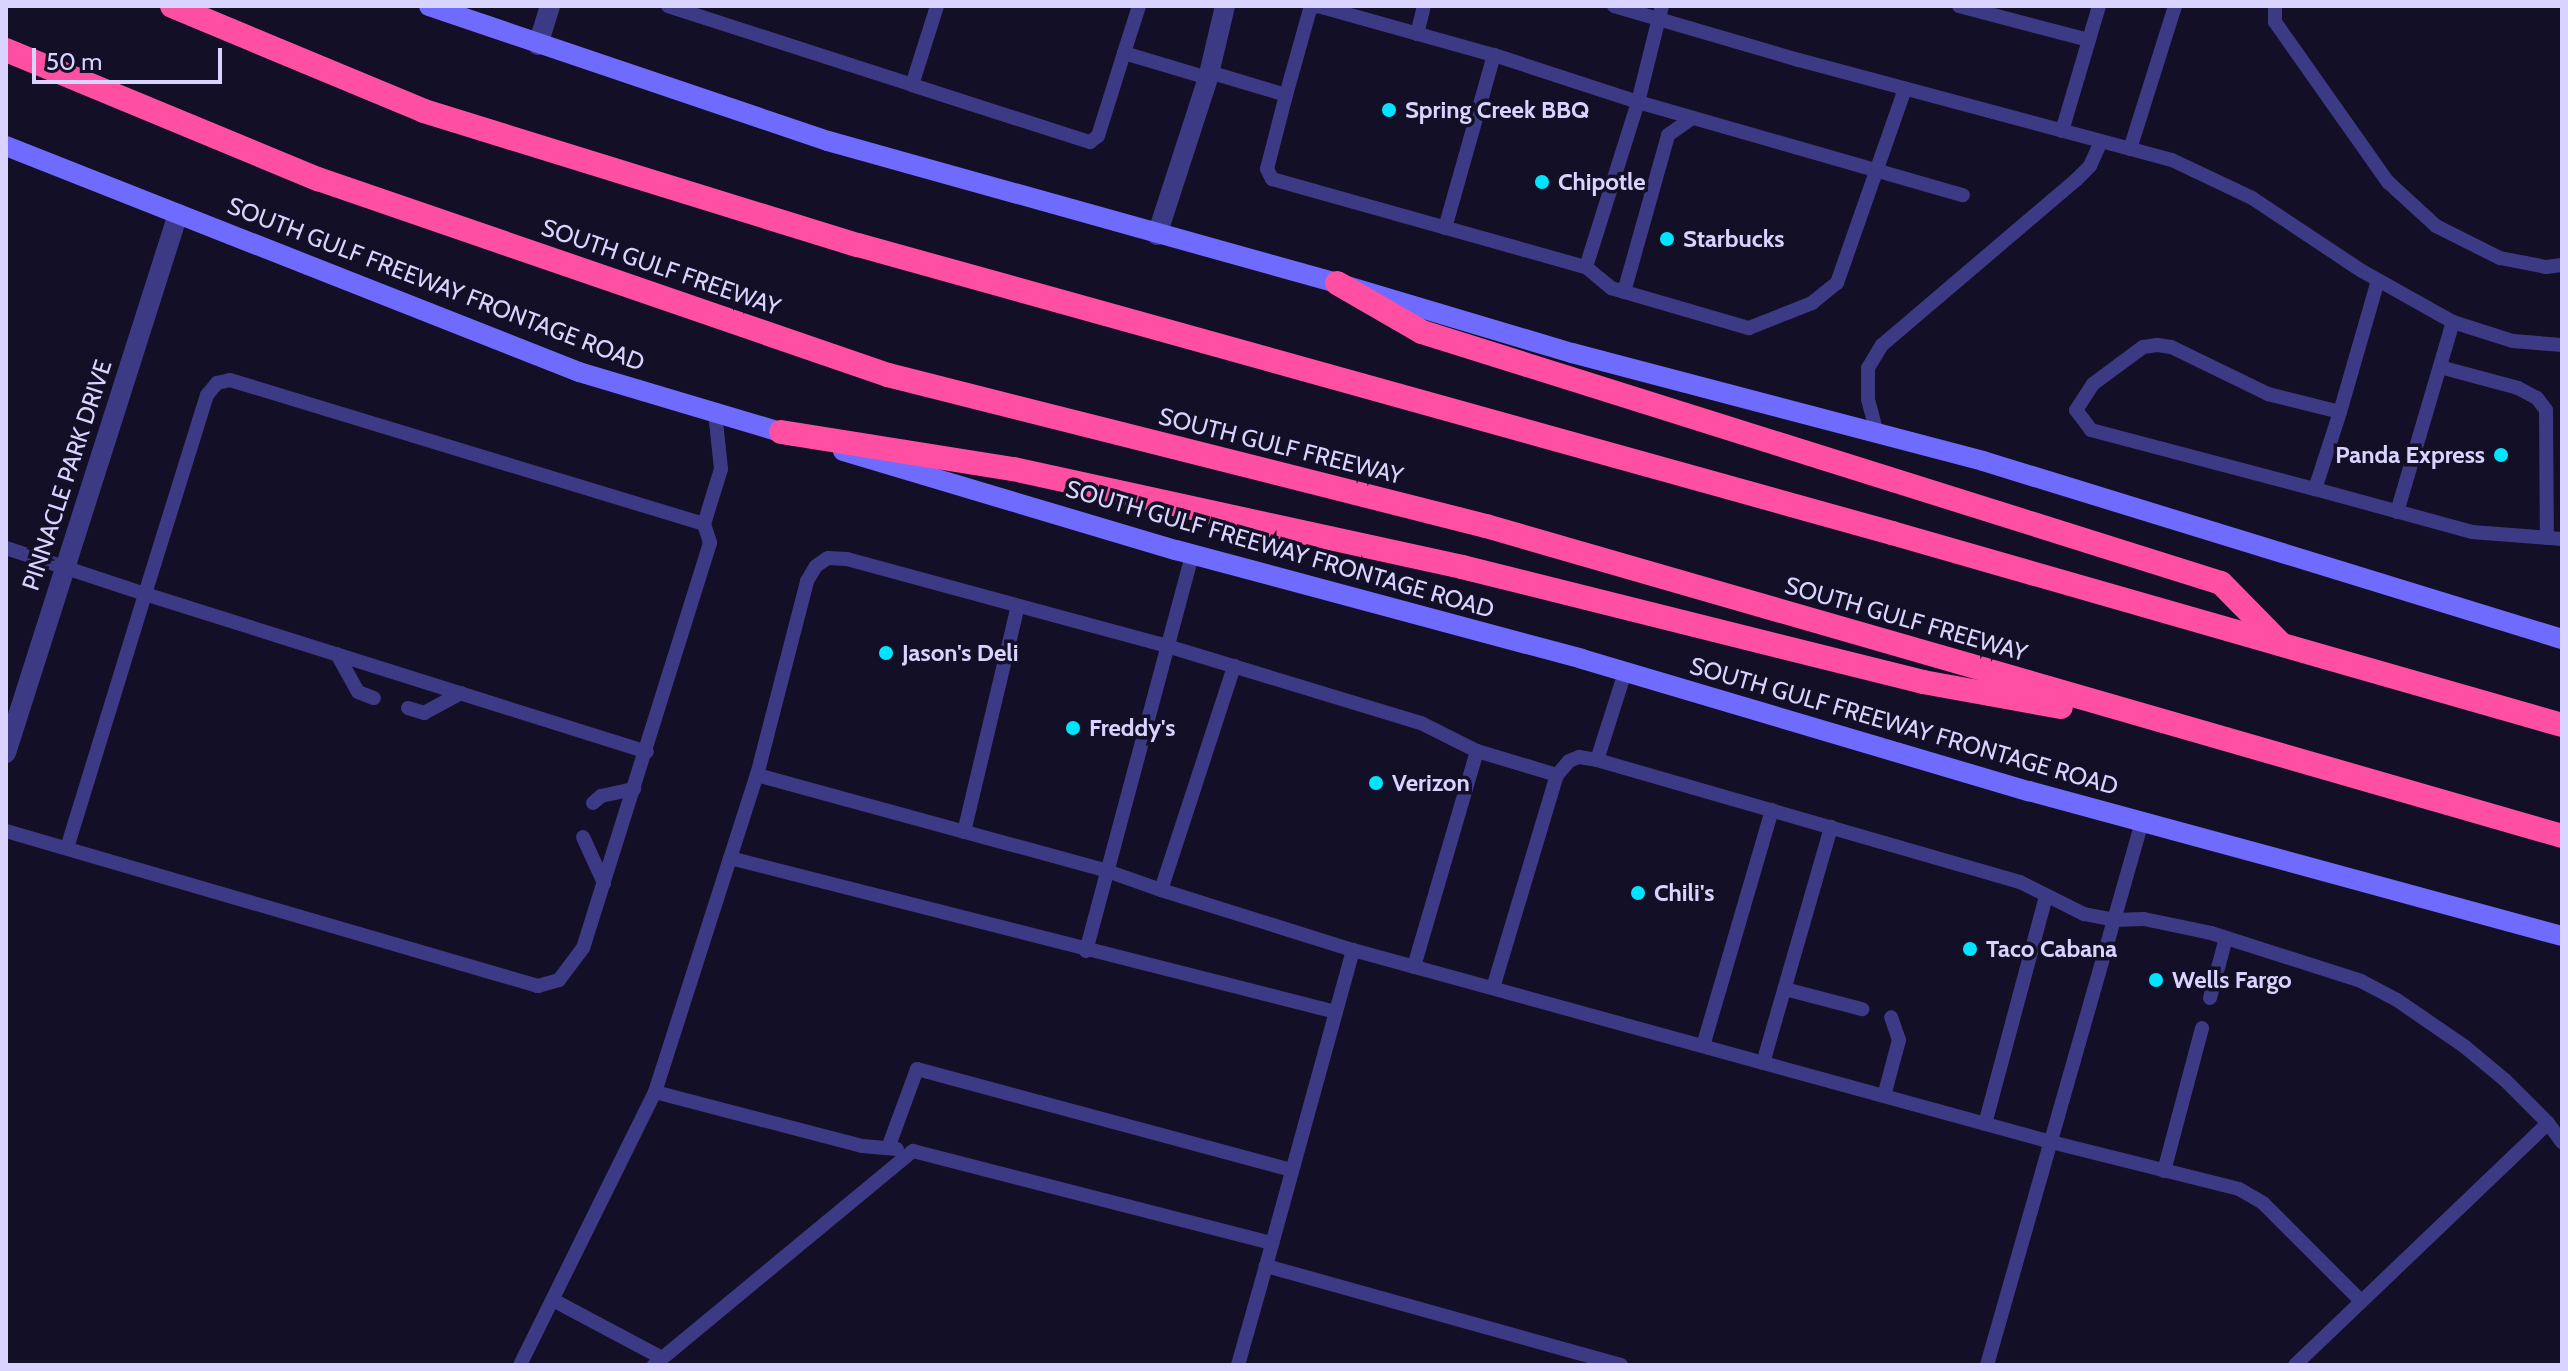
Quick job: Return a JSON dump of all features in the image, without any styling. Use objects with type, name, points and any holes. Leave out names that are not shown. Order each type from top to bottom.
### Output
[{"type":"highway","points":[[172,6],[424,111],[858,245],[1877,528],[2562,725]]},
{"type":"highway","name":"SOUTH GULF FREEWAY","points":[[6,50],[318,179],[888,375],[1486,526],[2562,836]]},
{"type":"highway","points":[[1337,283],[1422,332],[2221,583],[2283,646]]},
{"type":"highway","points":[[781,432],[1013,469],[1462,567],[1923,682],[2189,730]]},
{"type":"main road","points":[[429,6],[828,141],[1337,283],[1572,353],[2049,481],[2562,639]]},
{"type":"main road","name":"SOUTH GULF FREEWAY FRONTAGE ROAD","points":[[6,146],[579,372],[1192,555],[1625,672],[2142,822],[2562,936]]},
{"type":"street","points":[[538,45],[550,6]]},
{"type":"street","points":[[1157,235],[1208,75],[1225,6]]},
{"type":"street","name":"PINNACLE PARK DRIVE","points":[[6,753],[178,214]]},
{"type":"lane","points":[[668,6],[1090,142],[1098,136],[1139,6]]},
{"type":"lane","points":[[912,85],[937,6]]},
{"type":"lane","points":[[1905,89],[1876,172],[1837,283],[1812,303],[1749,328],[1611,288],[1586,267],[1272,179],[1267,169],[1310,9],[1318,6],[1494,55],[1638,102],[1876,172],[1963,195]]},
{"type":"lane","points":[[1417,34],[1424,6]]},
{"type":"lane","points":[[1614,6],[1662,13],[1905,89],[2172,160],[2252,198],[2378,280],[2453,322],[2513,341],[2562,345]]},
{"type":"lane","points":[[1959,6],[2089,40]]},
{"type":"lane","points":[[2062,131],[2099,6]]},
{"type":"lane","points":[[2130,149],[2175,6]]},
{"type":"lane","points":[[2275,6],[2275,22],[2388,182],[2436,226],[2500,258],[2546,267],[2562,265]]},
{"type":"lane","points":[[1586,267],[1638,102],[1662,13]]},
{"type":"lane","points":[[1124,53],[1286,95]]},
{"type":"lane","points":[[1445,228],[1494,55]]},
{"type":"lane","points":[[1624,292],[1668,135],[1692,118]]},
{"type":"lane","points":[[1877,433],[1868,399],[1868,368],[1882,345],[2076,180],[2090,166],[2101,141]]},
{"type":"lane","points":[[2315,489],[2378,280]]},
{"type":"lane","points":[[2397,512],[2453,322]]},
{"type":"lane","points":[[2340,412],[2268,394],[2171,347],[2157,345],[2143,347],[2093,384],[2076,410],[2091,430],[2397,512],[2472,532],[2555,538],[2546,410],[2537,398],[2518,388],[2440,367]]},
{"type":"lane","points":[[67,848],[207,395],[217,383],[230,380],[704,524]]},
{"type":"lane","points":[[6,831],[538,986],[559,980],[572,967],[583,948],[647,752],[710,543],[704,524],[721,469],[715,412]]},
{"type":"lane","points":[[6,548],[647,752]]},
{"type":"lane","points":[[1086,951],[1192,555]]},
{"type":"lane","points":[[520,1365],[655,1092],[757,775],[807,581],[816,566],[828,558],[847,559],[1167,646],[1421,723],[1477,751],[1557,775]]},
{"type":"lane","points":[[964,832],[1018,606]]},
{"type":"lane","points":[[337,654],[358,692],[374,698]]},
{"type":"lane","points":[[1161,890],[1234,666]]},
{"type":"lane","points":[[1597,760],[1625,672]]},
{"type":"lane","points":[[408,708],[424,713],[461,693]]},
{"type":"lane","points":[[1414,967],[1477,751]]},
{"type":"lane","points":[[1493,988],[1557,775],[1569,761],[1579,757],[2020,882],[2084,914],[2114,920],[2144,919],[2226,938],[2361,981],[2397,1000],[2505,1080],[2548,1123],[2562,1142]]},
{"type":"lane","points":[[757,775],[1107,871],[1353,950],[2051,1142],[2239,1189],[2263,1203],[2361,1301]]},
{"type":"lane","points":[[593,803],[601,796],[634,789]]},
{"type":"lane","points":[[1703,1046],[1772,810]]},
{"type":"lane","points":[[1987,1365],[2142,822]]},
{"type":"lane","points":[[1763,1063],[1831,827]]},
{"type":"lane","points":[[583,837],[604,883]]},
{"type":"lane","points":[[730,858],[1086,951],[1336,1012]]},
{"type":"lane","points":[[1985,1124],[2046,897]]},
{"type":"lane","points":[[2210,998],[2226,938]]},
{"type":"lane","points":[[1238,1365],[1353,950]]},
{"type":"lane","points":[[1785,989],[1862,1009]]},
{"type":"lane","points":[[1884,1096],[1899,1040],[1891,1017]]},
{"type":"lane","points":[[2164,1171],[2202,1028]]},
{"type":"lane","points":[[888,1148],[917,1069],[1292,1170]]},
{"type":"lane","points":[[655,1092],[862,1146],[913,1151],[1272,1243]]},
{"type":"lane","points":[[2295,1365],[2548,1123]]},
{"type":"lane","points":[[553,1300],[658,1362],[913,1151]]},
{"type":"lane","points":[[1266,1266],[1621,1365]]},
{"type":"place","name":"Spring Creek BBQ","points":[[1389,110]]},
{"type":"place","name":"Chipotle","points":[[1542,182]]},
{"type":"place","name":"Starbucks","points":[[1667,239]]},
{"type":"place","name":"Panda Express","points":[[2501,455]]},
{"type":"place","name":"Jason's Deli","points":[[886,653]]},
{"type":"place","name":"Freddy's","points":[[1073,728]]},
{"type":"place","name":"Verizon","points":[[1376,783]]},
{"type":"place","name":"Chili's","points":[[1638,893]]},
{"type":"place","name":"Taco Cabana","points":[[1970,949]]},
{"type":"place","name":"Wells Fargo","points":[[2156,980]]}]
